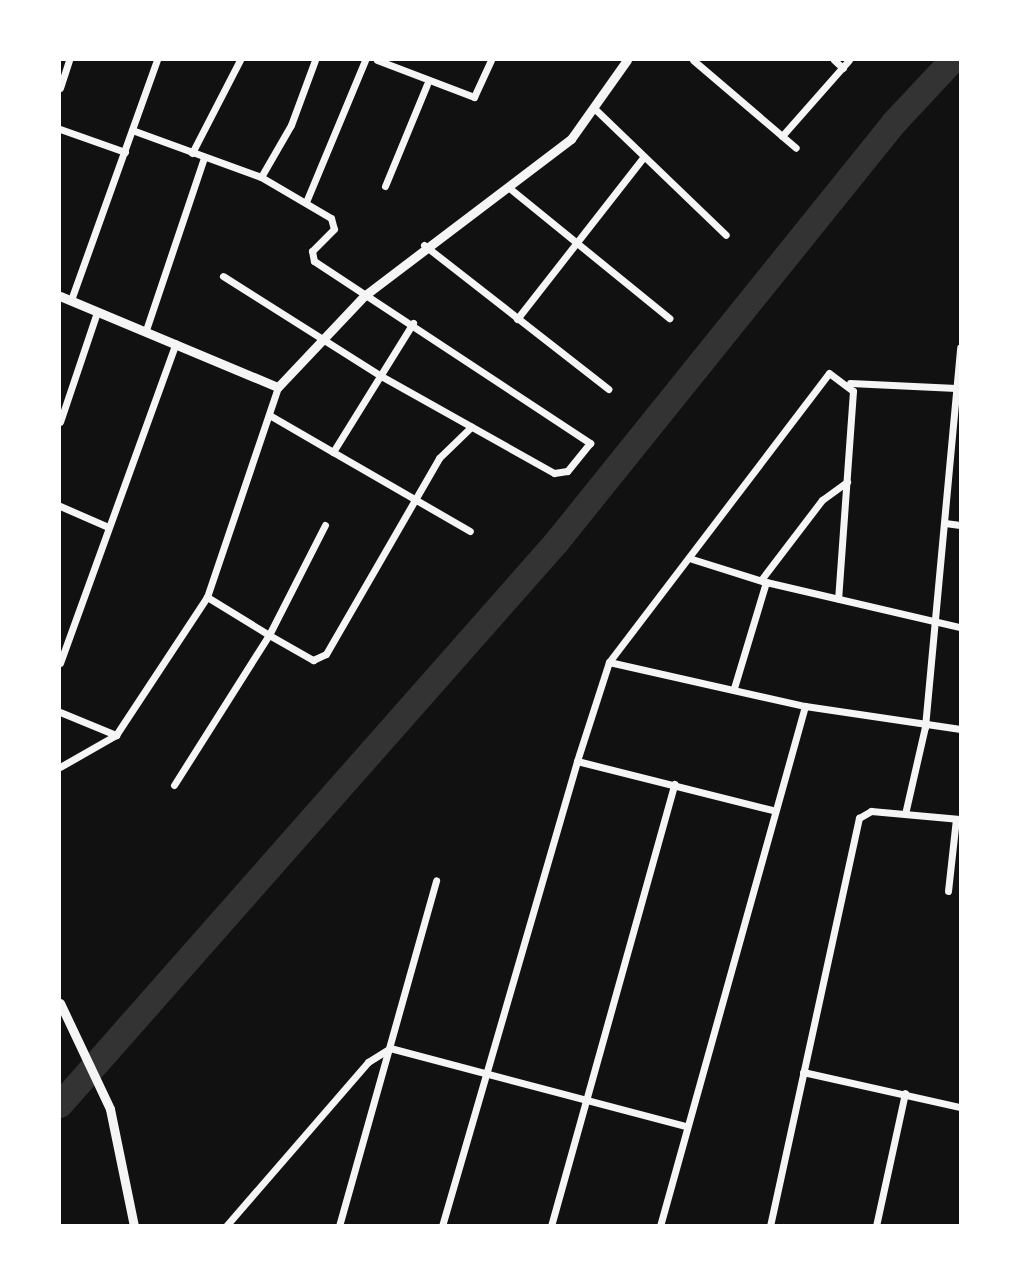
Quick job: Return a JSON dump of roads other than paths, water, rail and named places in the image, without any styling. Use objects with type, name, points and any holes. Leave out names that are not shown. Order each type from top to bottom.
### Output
[{"type":"street","points":[[60,88],[69,60]]},
{"type":"street","points":[[71,300],[156,60]]},
{"type":"street","points":[[192,153],[240,60]]},
{"type":"street","points":[[261,177],[291,125],[315,60]]},
{"type":"street","points":[[306,202],[365,60]]},
{"type":"street","points":[[377,60],[403,69],[427,84],[474,97],[491,60]]},
{"type":"street","points":[[403,69],[406,60]]},
{"type":"street","points":[[60,767],[116,735],[206,597],[271,416],[278,387],[319,339],[424,245],[509,187],[570,139],[596,110],[627,60]]},
{"type":"street","points":[[693,60],[796,148]]},
{"type":"street","points":[[834,60],[843,68]]},
{"type":"street","points":[[782,136],[849,60]]},
{"type":"street","points":[[385,186],[427,84]]},
{"type":"street","points":[[596,110],[726,235]]},
{"type":"street","points":[[60,130],[125,152]]},
{"type":"street","points":[[131,130],[261,177],[306,202],[334,223],[312,251],[314,261],[364,296],[413,323],[590,443],[560,474],[381,376],[223,276]]},
{"type":"street","points":[[146,330],[204,158]]},
{"type":"street","points":[[517,319],[643,158]]},
{"type":"street","points":[[509,187],[669,318]]},
{"type":"street","points":[[424,245],[608,389]]},
{"type":"street","points":[[60,296],[176,342],[278,387]]},
{"type":"street","points":[[60,422],[97,312]]},
{"type":"street","points":[[334,452],[413,323]]},
{"type":"street","points":[[60,663],[106,526],[176,342]]},
{"type":"street","points":[[905,814],[925,727],[957,420],[956,388],[961,348]]},
{"type":"street","points":[[442,1226],[490,1071],[576,761],[609,662],[692,559],[822,375],[850,383],[956,388]]},
{"type":"street","points":[[838,598],[847,482],[850,383]]},
{"type":"street","points":[[271,416],[470,531]]},
{"type":"street","points":[[206,597],[269,635],[320,660],[439,458],[471,427]]},
{"type":"street","points":[[734,688],[764,581],[822,500],[847,482]]},
{"type":"street","points":[[60,506],[106,526]]},
{"type":"street","points":[[945,523],[961,525]]},
{"type":"street","points":[[174,785],[269,635],[326,525]]},
{"type":"street","points":[[692,559],[764,581],[936,625],[961,627]]},
{"type":"street","points":[[609,662],[805,706],[925,727],[961,729]]},
{"type":"street","points":[[660,1226],[772,810],[805,706]]},
{"type":"street","points":[[60,712],[116,735]]},
{"type":"street","points":[[576,761],[674,783],[772,810]]},
{"type":"street","points":[[551,1226],[674,783]]},
{"type":"street","points":[[770,1226],[859,818],[871,811],[958,819],[948,891]]},
{"type":"street","points":[[339,1226],[436,880]]},
{"type":"street","points":[[60,1003],[110,1109],[134,1226]]},
{"type":"street","points":[[226,1226],[368,1062],[390,1048],[490,1071],[685,1126]]},
{"type":"street","points":[[803,1072],[961,1107]]},
{"type":"street","points":[[876,1226],[905,1093]]},
{"type":"waterway","points":[[60,1105],[556,543],[894,123],[953,60]]}]
